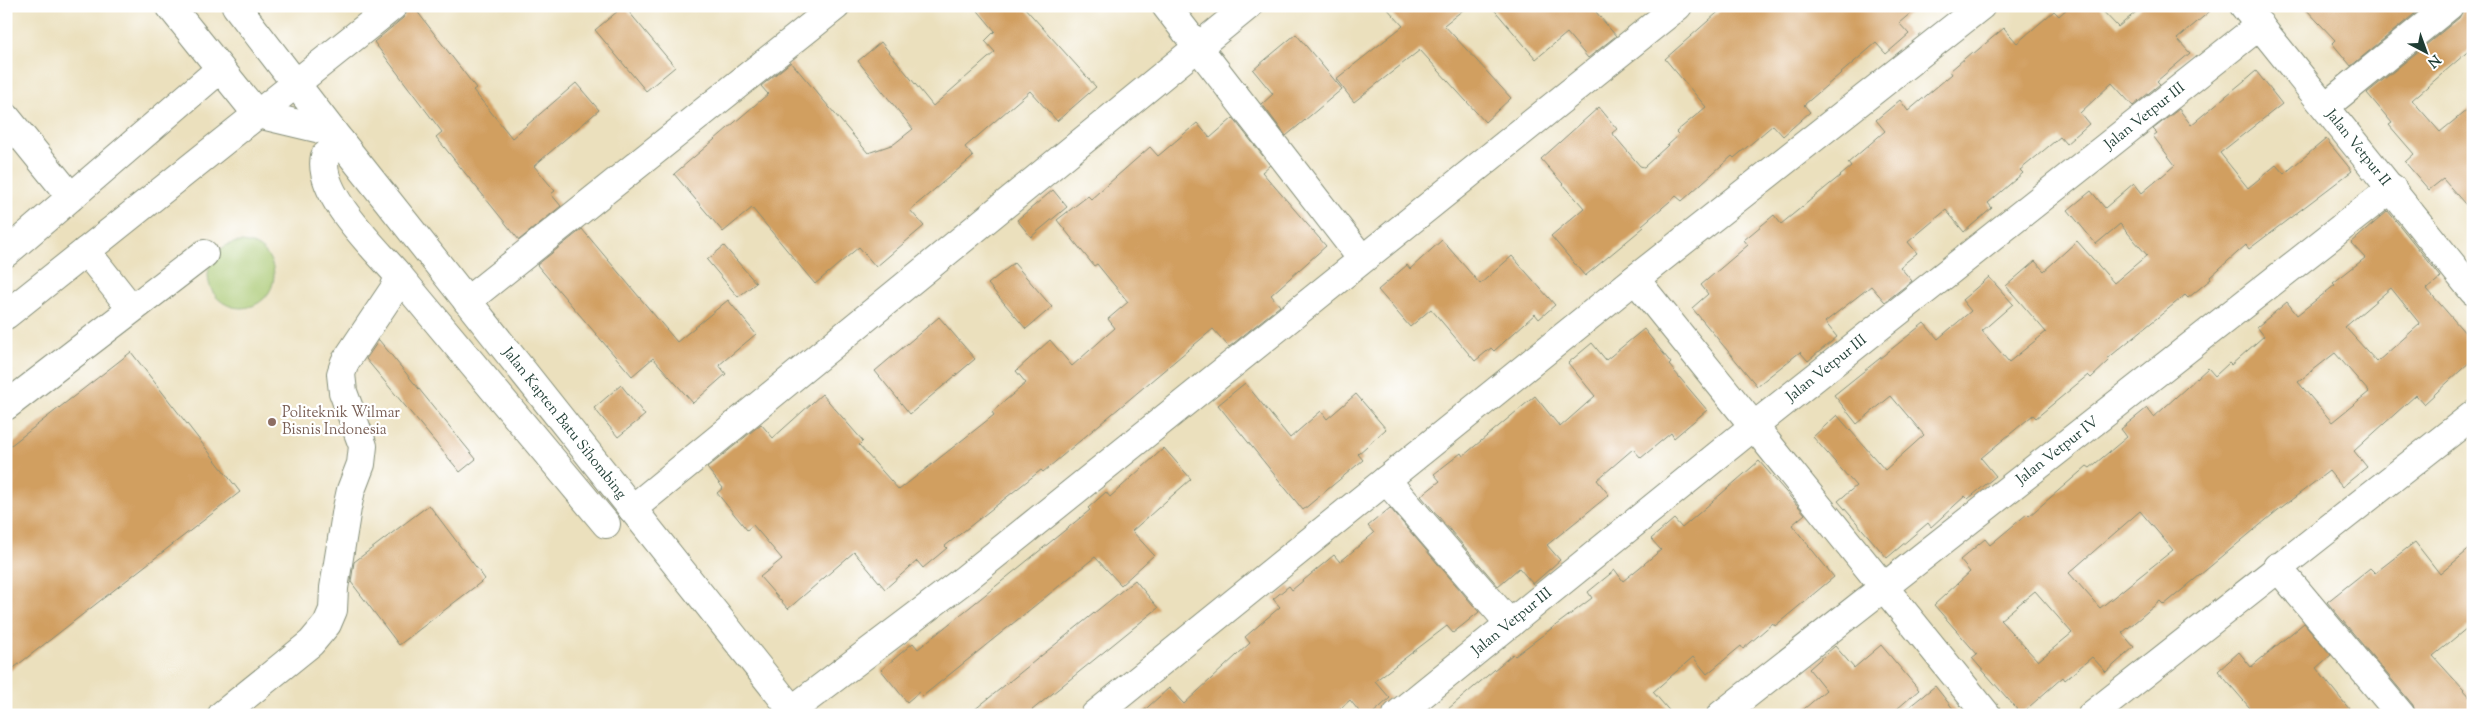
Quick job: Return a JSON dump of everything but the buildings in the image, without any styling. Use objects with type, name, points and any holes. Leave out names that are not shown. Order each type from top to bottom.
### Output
[{"type":"street","points":[[170,6],[257,114],[336,137],[325,156],[324,171],[328,184],[355,225],[606,524]]},
{"type":"street","name":"Jalan Kapten Batu Sihombing","points":[[236,6],[297,83],[336,137],[794,712]]},
{"type":"street","points":[[6,315],[393,6]]},
{"type":"street","points":[[467,301],[836,6]]},
{"type":"street","points":[[1166,6],[1362,259]]},
{"type":"street","points":[[632,509],[1248,6]]},
{"type":"street","points":[[794,712],[973,573],[1678,6]]},
{"type":"street","points":[[1100,713],[1386,480],[1980,6]]},
{"type":"street","points":[[2326,106],[2449,6]]},
{"type":"street","name":"Jalan Vetpur II","points":[[2252,16],[2473,291]]},
{"type":"street","name":"Jalan Vetpur III","points":[[1397,715],[1754,426],[2252,16]]},
{"type":"street","points":[[6,253],[220,69]]},
{"type":"street","points":[[6,117],[71,197]]},
{"type":"street","name":"Jalan Vetpur IV","points":[[1721,715],[2392,188]]},
{"type":"street","points":[[86,251],[132,308]]},
{"type":"street","points":[[6,406],[204,254]]},
{"type":"street","points":[[222,715],[311,643],[327,624],[330,617],[349,499],[361,464],[363,446],[343,392],[341,374],[345,362],[394,290],[399,276]]},
{"type":"street","points":[[1635,280],[1987,715]]},
{"type":"street","points":[[2092,715],[2277,567],[2473,415]]},
{"type":"street","points":[[1386,480],[1510,624]]},
{"type":"street","points":[[2277,567],[2401,715]]},
{"type":"green space","points":[[241,242],[253,245],[264,252],[271,263],[274,275],[271,287],[264,298],[253,305],[241,308],[229,305],[218,298],[211,287],[208,275],[211,263],[218,252],[229,245]]},
{"type":"place","name":"Politeknik Wilmar Bisnis Indonesia","points":[[272,422]]}]
